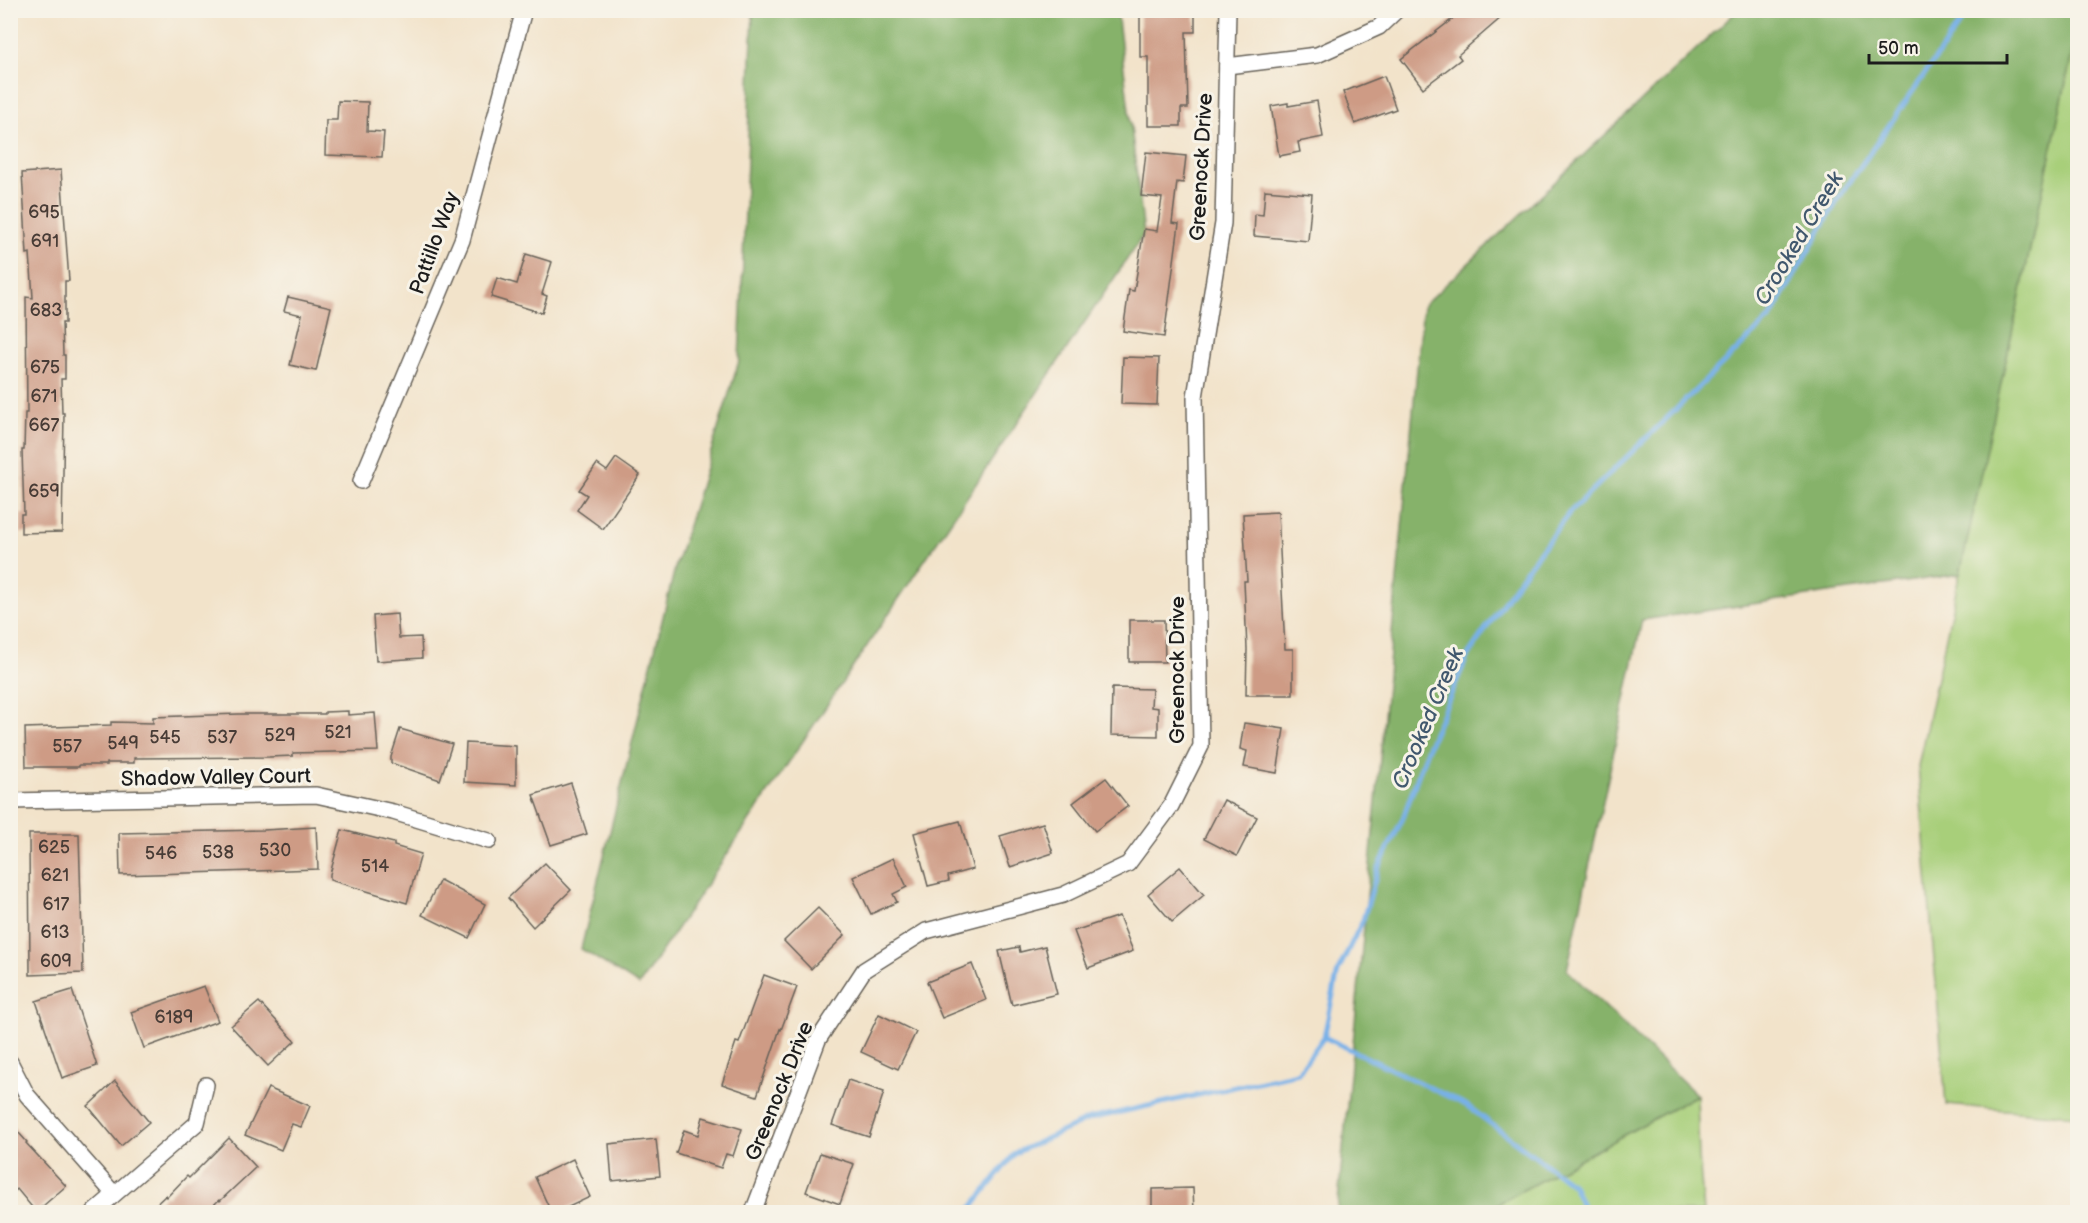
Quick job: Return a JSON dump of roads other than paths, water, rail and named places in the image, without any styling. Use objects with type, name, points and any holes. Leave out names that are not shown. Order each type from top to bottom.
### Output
[{"type":"street","name":"Pattillo Way","points":[[361,481],[462,240],[524,10]]},
{"type":"street","name":"Greenock Drive","points":[[753,1212],[818,1040],[864,970],[926,931],[1063,895],[1128,864],[1171,806],[1201,746],[1195,397],[1223,223],[1228,10]]},
{"type":"street","points":[[1227,66],[1317,56],[1379,27],[1397,10]]},
{"type":"street","name":"Shadow Valley Court","points":[[10,801],[316,795],[393,812],[489,841]]},
{"type":"street","points":[[10,1062],[27,1095],[114,1194]]},
{"type":"street","points":[[94,1212],[197,1123],[206,1085]]},
{"type":"waterway","name":"Crooked Creek","points":[[968,1212],[1015,1153],[1089,1119],[1298,1073],[1324,1037],[1338,971],[1363,920],[1378,869],[1403,818],[1428,747],[1468,655],[1523,574],[1569,513],[1770,318],[1840,196],[1969,10]]},
{"type":"waterway","points":[[1324,1037],[1466,1105],[1573,1185],[1585,1212]]}]
